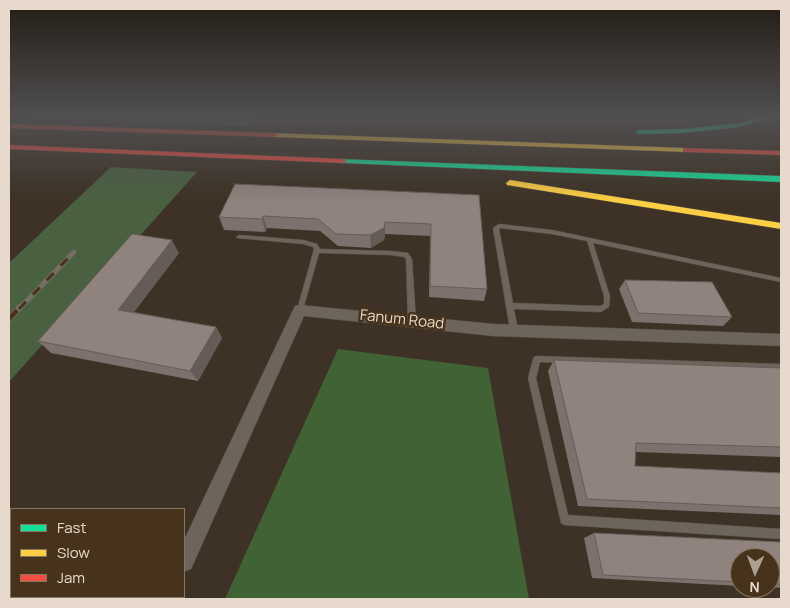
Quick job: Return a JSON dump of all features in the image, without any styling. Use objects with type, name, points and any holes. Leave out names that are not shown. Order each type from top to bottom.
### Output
[{"type":"highway","points":[[538,144],[781,153]]},
{"type":"highway","points":[[9,147],[781,178]]},
{"type":"highway","points":[[206,154],[435,176]]},
{"type":"highway","points":[[501,182],[538,186],[781,226]]},
{"type":"street","name":"Fanum Road","points":[[300,310],[514,330],[781,340]]},
{"type":"street","points":[[185,560],[300,310]]},
{"type":"lane","points":[[514,330],[496,228],[498,226],[552,232],[590,242],[781,280]]},
{"type":"lane","points":[[239,237],[303,242],[314,246],[318,251]]},
{"type":"lane","points":[[509,306],[601,309],[608,305],[607,296],[590,242]]},
{"type":"lane","points":[[300,310],[314,254],[318,251],[406,255],[409,259],[412,321]]},
{"type":"lane","points":[[781,367],[537,359],[532,378],[564,520],[781,534]]},
{"type":"green space","points":[[111,167],[197,172],[9,382],[9,263]]},
{"type":"green space","points":[[338,349],[488,368],[529,599],[225,599]]},
{"type":"building","points":[[235,184],[479,195],[487,289],[430,286],[431,224],[385,222],[384,228],[370,235],[336,234],[318,219],[263,216],[262,219],[219,217]]},
{"type":"building","points":[[132,234],[172,240],[118,310],[216,327],[190,371],[38,341]]},
{"type":"building","points":[[625,280],[712,282],[732,317],[638,313]]},
{"type":"building","points":[[554,360],[781,368],[781,447],[636,443],[635,466],[781,473],[781,508],[587,499]]},
{"type":"building","points":[[594,533],[781,542],[781,584],[780,548],[730,548],[730,581],[603,575]]},
{"type":"railway","points":[[19,309],[74,252]]},
{"type":"railway","points":[[9,319],[20,307]]},
{"type":"traffic: fast","points":[[343,161],[781,179]]},
{"type":"traffic: slow","points":[[531,144],[686,150]]},
{"type":"traffic: slow","points":[[510,183],[781,226]]},
{"type":"traffic: jam","points":[[9,147],[343,161]]},
{"type":"traffic: jam","points":[[686,150],[781,153]]}]
